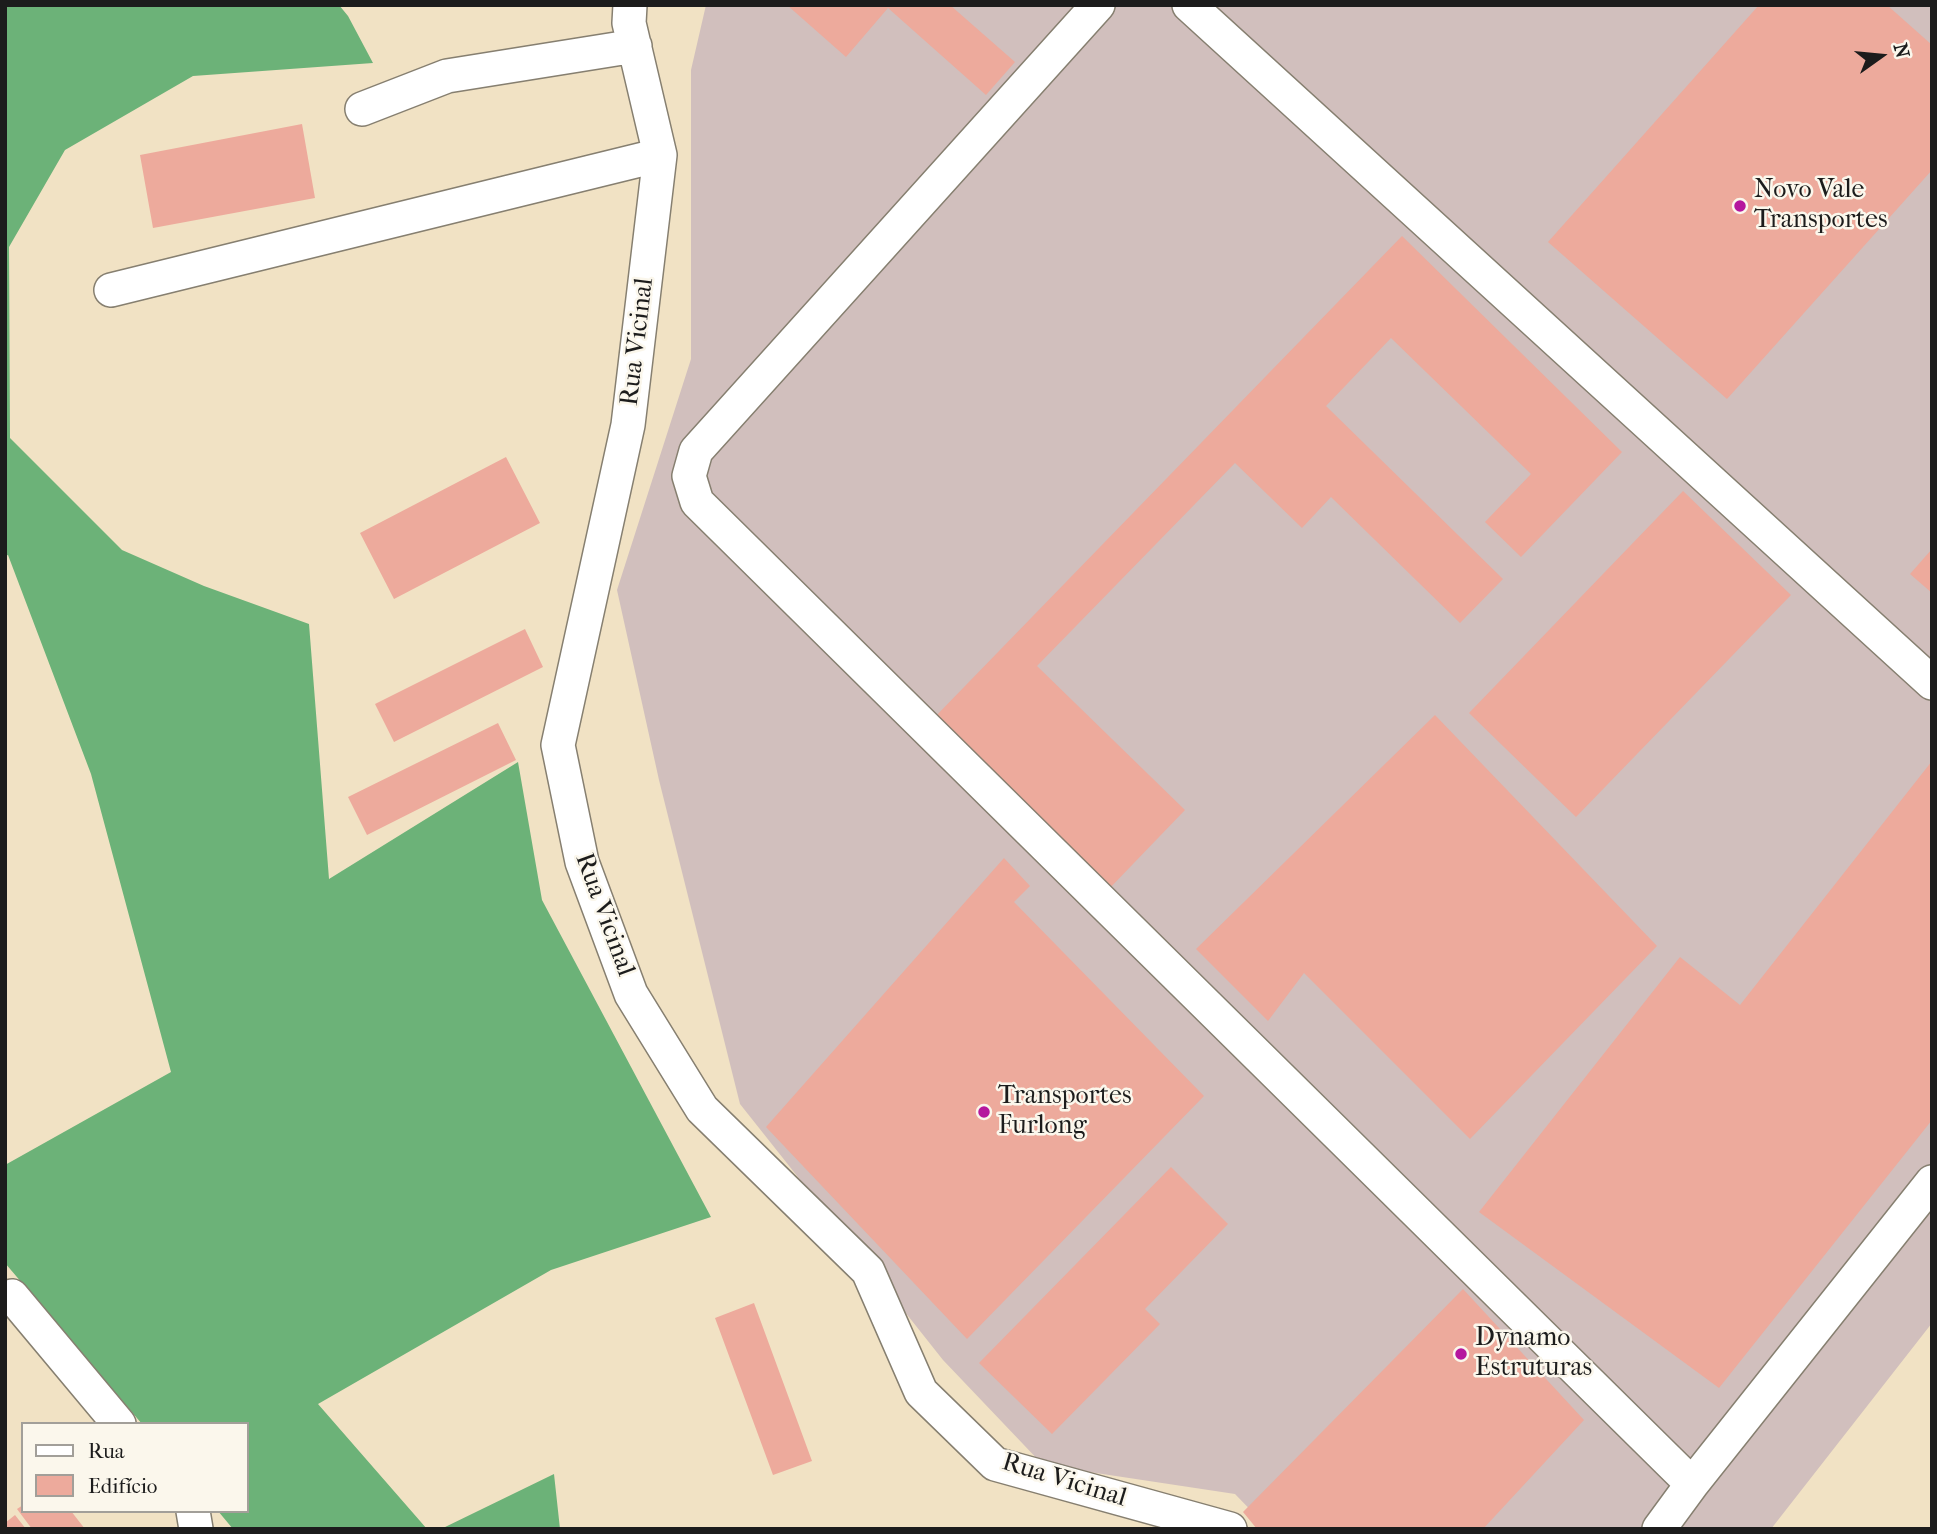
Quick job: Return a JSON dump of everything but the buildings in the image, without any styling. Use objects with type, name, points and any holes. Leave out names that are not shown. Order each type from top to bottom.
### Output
[{"type":"street","name":"Rua Vicinal","points":[[631,5],[629,23],[660,155],[628,425],[558,745],[582,862],[631,994],[702,1109],[868,1271],[921,1392],[995,1464],[1230,1529]]},
{"type":"street","points":[[1098,5],[696,451],[689,476],[697,502],[1692,1484]]},
{"type":"street","points":[[1189,5],[1932,683]]},
{"type":"street","points":[[362,109],[447,76],[635,46]]},
{"type":"street","points":[[111,290],[660,155]]},
{"type":"street","points":[[1659,1529],[1932,1181]]},
{"type":"street","points":[[12,1296],[118,1422]]},
{"type":"shaded area","points":[[706,5],[1932,5],[1932,1323],[1771,1529],[1269,1529],[1235,1494],[1043,1465],[943,1360],[740,1104],[659,780],[617,590],[691,359],[691,70]]},
{"type":"green space","points":[[5,5],[339,5],[348,16],[373,63],[193,76],[65,150],[9,247],[10,438],[122,550],[204,586],[309,624],[329,879],[518,762],[542,900],[711,1217],[551,1270],[318,1404],[427,1529],[233,1529],[220,1513],[248,1513],[248,1422],[140,1422],[5,1263],[5,1165],[171,1072],[91,774],[8,555],[5,556]]},
{"type":"green space","points":[[554,1474],[560,1529],[441,1529]]},
{"type":"place","name":"Novo Vale Transportes","points":[[1740,206]]},
{"type":"place","name":"Transportes Furlong","points":[[984,1112]]},
{"type":"place","name":"Dynamo Estruturas","points":[[1461,1354]]}]
